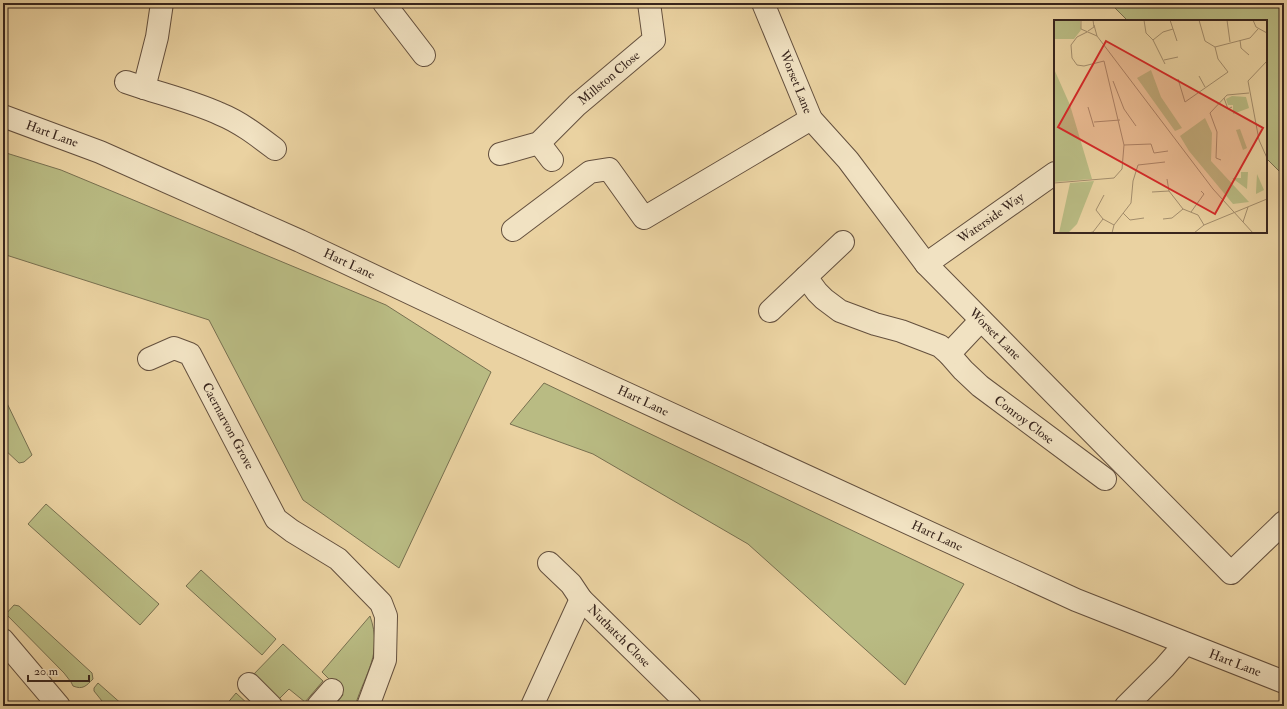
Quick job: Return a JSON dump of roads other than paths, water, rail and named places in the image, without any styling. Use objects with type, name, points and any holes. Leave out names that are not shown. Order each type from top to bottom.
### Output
[{"type":"street","points":[[162,3],[157,37],[135,85],[222,114],[254,132],[275,149]]},
{"type":"street","points":[[384,3],[424,55]]},
{"type":"street","name":"Millston Close","points":[[500,154],[539,143],[577,105],[654,40],[649,3]]},
{"type":"street","name":"Worset Lane","points":[[763,3],[811,119],[848,160],[926,264],[1231,573],[1284,522]]},
{"type":"street","name":"Hart Lane","points":[[3,116],[100,152],[292,238],[1076,600],[1284,682]]},
{"type":"street","points":[[514,230],[590,172],[609,169],[644,218],[811,119]]},
{"type":"street","points":[[539,143],[552,160]]},
{"type":"street","name":"Waterside Way","points":[[926,264],[1054,174]]},
{"type":"street","points":[[770,311],[843,242]]},
{"type":"street","name":"Conroy Close","points":[[806,277],[820,295],[840,311],[875,324],[933,342],[940,346],[980,386],[1105,479]]},
{"type":"street","points":[[949,354],[981,320]]},
{"type":"street","name":"Caernarvon Grove","points":[[149,358],[174,348],[190,354],[276,518],[292,531],[338,559],[381,603],[386,616],[385,660],[368,706]]},
{"type":"street","points":[[549,563],[571,584],[581,599]]},
{"type":"street","name":"Nuthatch Close","points":[[532,706],[581,599],[678,702]]},
{"type":"street","points":[[3,640],[59,706]]},
{"type":"street","points":[[1126,706],[1164,668],[1185,644]]},
{"type":"street","points":[[249,684],[271,706]]},
{"type":"street","points":[[318,706],[332,690]]}]
